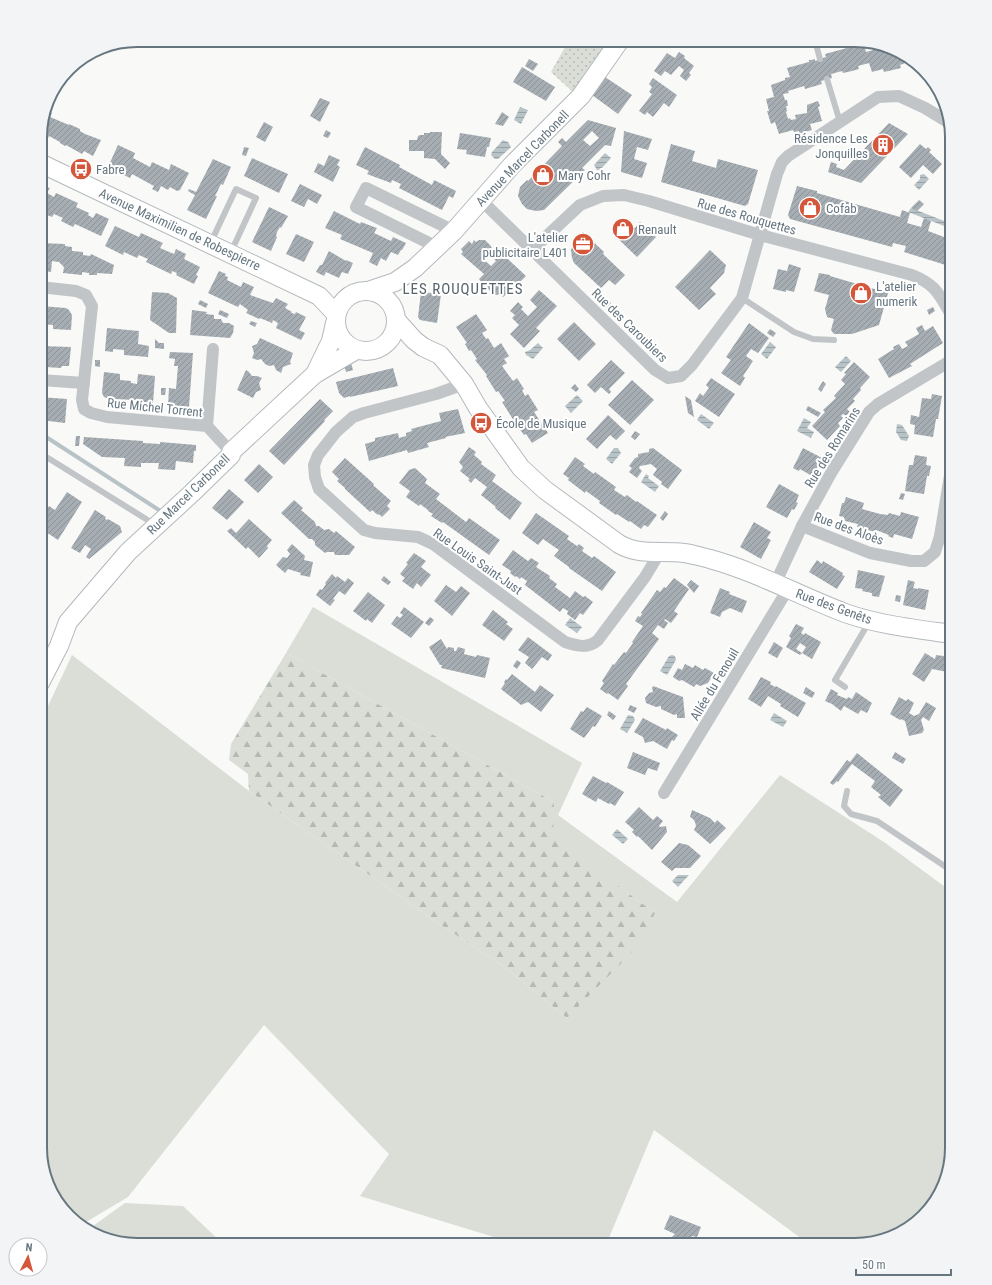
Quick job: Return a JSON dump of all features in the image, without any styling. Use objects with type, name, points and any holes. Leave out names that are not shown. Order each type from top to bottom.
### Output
[{"type":"street","name":"Avenue Marcel Carbonell","points":[[368,291],[395,282],[415,268],[454,231],[512,165],[581,96],[615,47]]},
{"type":"street","name":"Rue des Caroubiers","points":[[481,200],[655,370],[668,378],[681,376],[692,365],[742,298],[777,174],[782,162],[788,156],[878,98],[899,96],[925,108],[943,119]]},
{"type":"street","name":"Avenue Maximilien de Robespierre","points":[[47,166],[319,296],[347,297]]},
{"type":"street","points":[[437,247],[356,207],[366,188],[454,231]]},
{"type":"street","name":"Rue des Rouquettes","points":[[532,250],[580,205],[603,196],[624,195],[649,201],[760,235],[912,275],[924,280],[935,288],[945,304]]},
{"type":"street","name":"Avenue Marcel Carbonell","points":[[396,316],[401,294],[415,268]]},
{"type":"street","name":"Rue Michel Torrent","points":[[47,288],[76,291],[86,295],[92,306],[82,400],[84,409],[91,413],[107,417],[207,426],[231,452]]},
{"type":"street","points":[[368,291],[384,297],[391,303],[396,316],[414,340],[423,347],[413,345],[382,348],[365,352],[348,346],[337,332],[336,319],[342,302],[347,297],[360,292],[368,291]]},
{"type":"street","name":"Avenue Maximilien de Robespierre","points":[[319,296],[336,319]]},
{"type":"street","points":[[382,348],[390,341],[395,332],[396,316]]},
{"type":"street","name":"Rue Marcel Carbonell","points":[[315,374],[331,341],[336,319]]},
{"type":"street","name":"Rue des Genêts","points":[[423,347],[440,355],[464,384],[478,408],[522,468],[545,490],[626,548],[643,552],[685,553],[721,563],[846,613],[870,620],[945,633]]},
{"type":"street","points":[[207,426],[213,349]]},
{"type":"street","name":"Rue Marcel Carbonell","points":[[47,669],[59,646],[68,622],[128,552],[231,455],[231,452],[315,374],[356,350]]},
{"type":"street","name":"Rue des Romarins","points":[[781,586],[802,526],[831,473],[869,412],[878,404],[945,364]]},
{"type":"street","points":[[47,380],[84,383]]},
{"type":"street","name":"Rue Louis Saint-Just","points":[[464,384],[436,394],[353,417],[336,432],[318,455],[314,465],[315,477],[319,489],[364,530],[375,534],[418,537],[433,544],[565,642],[576,646],[586,646],[595,643],[598,640],[645,576],[660,552]]},
{"type":"street","name":"Rue des Aloès","points":[[802,526],[870,553],[911,561],[924,560],[935,552],[940,536],[945,506]]},
{"type":"street","name":"Allée du Fenouil","points":[[664,793],[781,586]]},
{"type":"lane","points":[[817,47],[820,59]]},
{"type":"lane","points":[[826,79],[840,122]]},
{"type":"lane","points":[[211,244],[236,189],[256,198],[230,253]]},
{"type":"lane","points":[[742,298],[794,332],[813,339],[834,340]]},
{"type":"lane","points":[[47,457],[157,525]]},
{"type":"lane","points":[[845,687],[835,680],[870,620]]},
{"type":"lane","points":[[847,791],[844,806],[851,814],[877,821],[945,866]]},
{"type":"green space","points":[[565,47],[606,47],[574,93],[551,72]]},
{"type":"green space","points":[[313,607],[582,763],[558,815],[677,902],[780,775],[884,842],[945,887],[945,1154],[936,1188],[923,1207],[905,1223],[890,1231],[878,1235],[855,1238],[801,1238],[654,1130],[609,1238],[497,1238],[360,1196],[389,1154],[264,1025],[128,1197],[86,1222],[73,1212],[62,1198],[54,1183],[50,1171],[47,1148],[47,708],[72,655],[249,791],[441,925],[503,966],[567,1018],[655,913],[552,838],[554,802],[286,653]]},
{"type":"green space","points":[[286,653],[554,802],[553,838],[655,913],[637,947],[567,1018],[503,966],[441,925],[249,791],[248,774],[229,760],[231,744]]},
{"type":"green space","points":[[125,1203],[183,1206],[217,1238],[125,1237],[102,1231],[93,1226]]},
{"type":"shaded area","points":[[520,107],[528,110],[521,124],[514,120]]},
{"type":"shaded area","points":[[503,140],[508,142],[511,147],[498,159],[495,159],[491,155],[492,152]]},
{"type":"shaded area","points":[[605,153],[611,158],[600,170],[597,170],[594,165]]},
{"type":"shaded area","points":[[924,174],[929,179],[919,190],[914,185],[920,179],[920,175]]},
{"type":"shaded area","points":[[911,208],[945,221],[945,226],[908,212]]},
{"type":"shaded area","points":[[770,342],[776,347],[767,359],[761,354]]},
{"type":"shaded area","points":[[538,343],[543,348],[533,359],[526,355],[525,352],[530,350]]},
{"type":"shaded area","points":[[846,356],[851,361],[841,372],[835,367]]},
{"type":"shaded area","points":[[577,395],[583,401],[571,413],[565,406]]},
{"type":"shaded area","points":[[701,414],[714,423],[709,429],[697,420]]},
{"type":"shaded area","points":[[804,418],[811,422],[807,428],[814,432],[811,438],[797,431]]},
{"type":"shaded area","points":[[897,424],[902,425],[909,436],[907,441],[901,440],[896,432]]},
{"type":"shaded area","points":[[614,448],[618,448],[621,453],[612,464],[606,459]]},
{"type":"shaded area","points":[[646,474],[649,476],[648,478],[659,486],[655,492],[641,482]]},
{"type":"shaded area","points":[[570,618],[582,627],[577,633],[565,625]]},
{"type":"shaded area","points":[[669,656],[675,656],[676,660],[667,675],[660,671]]},
{"type":"shaded area","points":[[774,713],[787,721],[783,727],[770,720]]},
{"type":"shaded area","points":[[628,715],[633,716],[635,720],[627,733],[620,729]]},
{"type":"shaded area","points":[[617,829],[628,839],[623,844],[612,835]]},
{"type":"shaded area","points":[[678,875],[689,875],[678,887],[672,881]]},
{"type":"building","points":[[847,48],[865,48],[866,52],[875,50],[895,56],[906,63],[900,65],[901,68],[884,72],[883,69],[872,72],[869,63],[858,66],[859,69],[831,74],[832,78],[821,81],[822,84],[805,89],[804,86],[788,91],[789,93],[783,94],[785,100],[787,100],[788,106],[786,106],[786,112],[788,119],[796,119],[795,115],[807,113],[807,105],[818,101],[822,121],[810,124],[812,130],[799,134],[799,131],[794,132],[793,130],[779,134],[775,122],[771,124],[767,111],[769,111],[766,99],[774,97],[771,85],[790,77],[787,68],[809,62],[809,60],[815,59],[815,61],[826,57],[825,54]]},
{"type":"building","points":[[679,52],[694,66],[689,73],[691,75],[686,81],[680,76],[684,70],[679,66],[671,75],[665,71],[661,76],[654,71],[667,53],[675,58]]},
{"type":"building","points":[[529,59],[538,64],[533,71],[525,66]]},
{"type":"building","points":[[522,67],[555,87],[546,101],[513,82]]},
{"type":"building","points":[[605,77],[632,95],[618,114],[592,95]]},
{"type":"building","points":[[653,78],[677,95],[669,107],[664,103],[653,117],[647,112],[645,115],[639,111],[652,94],[649,92],[652,87],[649,84]]},
{"type":"building","points":[[320,98],[330,102],[320,122],[310,116]]},
{"type":"building","points":[[51,112],[52,113],[50,117],[69,124],[80,129],[80,131],[85,134],[101,140],[93,156],[84,151],[82,154],[49,136],[48,138],[47,131]]},
{"type":"building","points":[[502,112],[509,117],[503,126],[495,124]]},
{"type":"building","points":[[588,120],[616,128],[611,146],[605,145],[582,168],[585,170],[544,210],[536,211],[527,209],[522,204],[518,196],[520,187],[527,180],[528,181],[562,146],[558,142],[562,138],[566,142]],"holes":[[[592,131],[599,138],[590,146],[583,140]]]},
{"type":"building","points":[[264,122],[273,127],[265,142],[256,137]]},
{"type":"building","name":"Résidence Les Jonquilles","points":[[889,123],[908,134],[861,183],[828,172],[831,162],[837,164],[836,167],[844,170]]},
{"type":"building","points":[[326,130],[331,133],[328,138],[323,136]]},
{"type":"building","points":[[624,131],[652,139],[648,150],[637,147],[634,159],[647,163],[642,178],[621,172]]},
{"type":"building","points":[[430,132],[442,132],[441,154],[450,163],[445,169],[435,159],[424,158],[424,151],[409,151],[409,140],[417,140],[418,136]]},
{"type":"building","points":[[460,133],[491,138],[485,157],[466,154],[467,150],[457,149]]},
{"type":"building","points":[[671,144],[695,151],[692,161],[716,168],[718,159],[758,170],[748,204],[745,206],[661,182]]},
{"type":"building","points":[[920,144],[926,149],[928,147],[931,150],[929,152],[942,164],[933,174],[923,165],[911,178],[899,167]]},
{"type":"building","points":[[118,145],[135,153],[133,158],[150,167],[152,162],[169,170],[171,164],[189,173],[180,190],[177,191],[170,187],[168,190],[161,186],[158,192],[152,189],[154,186],[132,174],[130,178],[108,167]]},
{"type":"building","points":[[244,147],[249,148],[246,156],[242,155]]},
{"type":"building","points":[[365,147],[400,165],[399,167],[432,185],[434,180],[456,191],[453,198],[449,196],[442,210],[399,188],[401,184],[392,180],[391,183],[367,174],[369,171],[356,165]]},
{"type":"building","points":[[329,155],[340,160],[337,165],[340,167],[333,182],[314,172],[318,163],[324,166]]},
{"type":"building","points":[[252,158],[288,174],[279,193],[244,176]]},
{"type":"building","points":[[213,159],[231,167],[223,185],[221,184],[215,196],[217,196],[206,219],[187,210],[195,195],[188,191],[189,189],[196,192]]},
{"type":"building","points":[[300,184],[322,195],[317,204],[308,199],[304,207],[291,201]]},
{"type":"building","points":[[797,186],[900,217],[902,210],[910,213],[907,223],[921,227],[924,218],[931,221],[928,231],[945,237],[945,265],[904,252],[906,246],[893,243],[892,247],[790,219],[788,215]]},
{"type":"building","points":[[47,193],[54,197],[56,193],[78,203],[76,207],[89,213],[88,215],[93,218],[96,213],[109,219],[101,236],[75,224],[73,227],[61,221],[63,218],[54,214],[52,217],[47,215]]},
{"type":"building","points":[[919,200],[924,204],[917,211],[911,208]]},
{"type":"building","points":[[269,207],[288,216],[277,232],[277,237],[271,251],[252,242]]},
{"type":"building","points":[[334,211],[360,224],[361,222],[377,228],[374,233],[391,241],[393,237],[406,243],[398,255],[391,252],[386,261],[381,258],[377,266],[369,262],[373,253],[340,239],[342,235],[325,228]]},
{"type":"building","points":[[625,219],[635,228],[640,222],[656,237],[637,257],[612,233]]},
{"type":"building","points":[[115,226],[139,237],[141,233],[163,243],[160,248],[174,254],[176,249],[186,254],[184,259],[200,267],[194,284],[176,275],[177,273],[172,271],[171,274],[146,262],[148,259],[139,255],[137,258],[124,252],[123,255],[105,246]]},
{"type":"building","points":[[583,232],[625,275],[615,285],[609,280],[601,288],[574,263],[571,250],[574,242]]},
{"type":"building","points":[[296,234],[314,242],[304,262],[286,254]]},
{"type":"building","points":[[474,240],[476,242],[479,240],[485,240],[494,250],[496,248],[526,276],[511,293],[508,293],[503,297],[500,294],[496,295],[488,289],[487,290],[479,279],[484,274],[461,254],[463,252],[461,249],[469,241],[472,244]],"holes":[[[487,251],[496,261],[491,266],[481,257]]]},
{"type":"building","points":[[47,243],[65,244],[65,246],[72,247],[72,251],[83,252],[83,255],[90,256],[91,254],[114,265],[112,274],[97,273],[97,275],[89,275],[89,273],[82,272],[82,275],[63,273],[64,267],[59,262],[52,261],[51,272],[47,272]]},
{"type":"building","points":[[710,250],[726,265],[724,273],[710,288],[716,294],[699,310],[675,287]]},
{"type":"building","points":[[329,251],[346,261],[353,263],[348,274],[342,272],[339,278],[326,272],[324,276],[316,272],[320,265],[322,265]]},
{"type":"building","points":[[789,264],[801,268],[794,292],[773,289],[778,269],[787,271]]},
{"type":"building","points":[[219,271],[226,274],[225,276],[228,277],[227,280],[241,287],[243,282],[254,287],[250,295],[273,303],[276,298],[288,304],[285,308],[292,312],[291,313],[295,314],[296,312],[306,317],[299,330],[305,333],[301,340],[276,328],[278,323],[273,320],[272,323],[260,318],[259,319],[246,313],[248,310],[240,304],[238,307],[208,293]]},
{"type":"building","points":[[819,273],[888,293],[879,325],[852,334],[834,334],[831,330],[834,319],[827,317],[825,309],[829,295],[814,291]]},
{"type":"building","points":[[539,290],[557,306],[536,328],[540,331],[524,348],[510,334],[519,325],[512,318],[515,315],[510,311],[518,302],[523,307],[521,309],[528,316],[537,307],[530,300]]},
{"type":"building","points":[[152,292],[168,293],[177,298],[176,333],[169,333],[150,320]]},
{"type":"building","points":[[421,292],[441,294],[437,323],[420,320],[418,317]]},
{"type":"building","points":[[606,299],[611,303],[607,308],[602,303]]},
{"type":"building","points":[[200,300],[208,304],[206,308],[198,304]]},
{"type":"building","points":[[47,307],[66,308],[69,310],[72,315],[71,330],[53,329],[53,325],[47,325]]},
{"type":"building","points":[[933,307],[935,311],[929,315],[927,310]]},
{"type":"building","points":[[192,310],[207,312],[206,314],[214,315],[214,319],[221,319],[223,323],[229,323],[234,326],[233,333],[230,338],[190,335]]},
{"type":"building","points":[[220,310],[229,314],[227,318],[218,314]]},
{"type":"building","points":[[476,314],[487,330],[482,333],[486,339],[488,338],[494,348],[501,343],[509,356],[504,359],[507,363],[502,366],[513,381],[517,378],[524,389],[522,390],[525,396],[528,394],[538,410],[534,412],[548,433],[532,443],[526,434],[524,435],[516,424],[502,402],[505,401],[498,391],[496,392],[486,376],[487,375],[475,360],[477,359],[471,350],[469,351],[465,344],[467,343],[456,327]]},
{"type":"building","points":[[251,321],[257,323],[255,327],[249,324]]},
{"type":"building","points":[[574,322],[596,344],[579,361],[557,339]]},
{"type":"building","points":[[749,323],[769,338],[758,353],[751,349],[746,356],[753,361],[743,376],[745,378],[740,386],[721,373],[731,360],[726,357]]},
{"type":"building","points":[[922,325],[925,331],[933,326],[943,343],[910,364],[912,366],[889,378],[878,359],[899,344],[902,349],[908,346],[905,342],[919,334],[916,328]]},
{"type":"building","points":[[107,328],[139,331],[138,344],[149,346],[148,357],[124,355],[124,350],[113,349],[113,352],[105,351]]},
{"type":"building","points":[[770,329],[776,333],[773,337],[767,333]]},
{"type":"building","points":[[260,338],[293,353],[290,362],[291,364],[283,367],[281,373],[276,370],[274,365],[269,366],[261,359],[257,360],[252,358],[254,353],[252,346],[257,344]]},
{"type":"building","points":[[155,339],[159,343],[164,343],[164,349],[155,348]]},
{"type":"building","points":[[47,346],[71,347],[69,366],[62,366],[61,368],[47,367]]},
{"type":"building","points":[[170,352],[193,353],[189,407],[168,405],[169,388],[176,389],[178,366],[174,366],[175,359],[169,358]]},
{"type":"building","points":[[95,360],[100,360],[100,367],[95,366]]},
{"type":"building","points":[[611,360],[625,373],[609,389],[611,392],[609,394],[601,387],[595,393],[587,385]]},
{"type":"building","points":[[854,362],[870,377],[853,399],[855,401],[847,409],[850,412],[846,416],[843,414],[841,416],[843,418],[838,423],[840,426],[827,440],[812,426],[825,412],[823,410],[836,398],[834,396],[845,384],[841,380],[846,374],[844,373]]},
{"type":"building","points":[[351,363],[353,370],[346,372],[344,364]]},
{"type":"building","points":[[393,368],[398,386],[344,398],[339,393],[336,382]]},
{"type":"building","points":[[246,370],[252,376],[262,378],[259,383],[261,390],[256,392],[253,398],[237,390]]},
{"type":"building","points":[[104,372],[120,374],[120,380],[131,381],[131,383],[137,384],[138,374],[155,376],[153,403],[136,400],[109,399],[104,397],[102,393]]},
{"type":"building","points":[[711,378],[735,394],[719,417],[695,401],[700,393],[703,396],[709,388],[706,385]]},
{"type":"building","points":[[632,380],[654,400],[630,425],[608,405]]},
{"type":"building","points":[[823,381],[826,384],[821,392],[818,389]]},
{"type":"building","points":[[575,384],[579,389],[576,392],[571,388]]},
{"type":"building","points":[[161,388],[166,388],[165,395],[161,395]]},
{"type":"building","points":[[932,394],[942,396],[933,437],[914,434],[915,425],[910,424],[911,415],[919,417],[922,398],[931,399]]},
{"type":"building","points":[[685,396],[691,400],[694,417],[688,413]]},
{"type":"building","points":[[47,398],[67,399],[65,423],[47,421]]},
{"type":"building","points":[[320,399],[333,411],[284,465],[269,451]]},
{"type":"building","points":[[808,406],[821,413],[818,417],[806,410]]},
{"type":"building","points":[[458,409],[465,433],[445,437],[446,438],[427,443],[429,447],[408,453],[407,450],[369,461],[365,444],[375,441],[375,438],[398,433],[399,438],[406,436],[406,433],[412,431],[411,429],[441,421],[439,413]]},
{"type":"building","points":[[608,415],[625,431],[616,440],[610,435],[597,449],[586,439]]},
{"type":"building","points":[[635,431],[640,434],[635,440],[631,437]]},
{"type":"building","points":[[76,436],[80,436],[79,446],[75,446]]},
{"type":"building","points":[[84,437],[143,441],[143,443],[160,444],[160,442],[196,445],[196,451],[194,451],[193,463],[176,461],[175,470],[158,469],[159,463],[141,463],[141,467],[124,466],[125,458],[102,457],[83,444]]},
{"type":"building","points":[[469,447],[476,452],[474,455],[482,462],[481,464],[496,475],[492,481],[522,503],[510,520],[481,495],[487,487],[475,478],[471,483],[468,480],[470,479],[460,471],[463,467],[459,462]]},
{"type":"building","points":[[653,448],[682,470],[668,489],[653,475],[657,469],[651,464],[640,466],[639,468],[642,471],[637,478],[629,472],[632,468],[629,466],[635,458],[638,457],[638,454],[649,452],[649,449]]},
{"type":"building","points":[[803,448],[822,458],[812,476],[800,469],[799,471],[793,468]]},
{"type":"building","points":[[915,455],[927,457],[926,465],[931,466],[929,476],[927,476],[924,494],[905,491],[909,465],[913,465]]},
{"type":"building","points":[[575,457],[585,464],[583,466],[594,474],[595,472],[616,487],[614,490],[625,497],[627,495],[657,515],[648,527],[644,525],[641,529],[630,521],[629,522],[617,514],[616,515],[599,503],[600,501],[586,491],[585,493],[568,480],[569,478],[563,474]]},
{"type":"building","points":[[345,458],[391,501],[387,506],[390,509],[382,517],[372,510],[370,512],[337,481],[339,479],[332,472]]},
{"type":"building","points":[[259,464],[273,477],[258,493],[244,480]]},
{"type":"building","points":[[415,468],[427,479],[425,483],[440,494],[436,499],[466,522],[469,518],[500,540],[489,555],[443,522],[442,523],[431,516],[433,514],[420,504],[419,506],[406,497],[410,491],[399,483],[409,470]]},
{"type":"building","points":[[779,484],[799,495],[796,502],[798,503],[794,510],[792,509],[787,518],[766,507]]},
{"type":"building","points":[[229,489],[244,502],[227,520],[212,508]]},
{"type":"building","points":[[67,492],[82,502],[58,540],[47,533],[47,509],[49,506],[55,510]]},
{"type":"building","points":[[901,493],[905,494],[903,500],[899,499]]},
{"type":"building","points":[[846,497],[864,503],[862,509],[880,514],[888,515],[889,513],[900,516],[901,512],[919,517],[912,539],[894,534],[893,538],[876,530],[875,532],[857,527],[858,524],[845,521],[844,517],[839,516],[842,503],[844,503]]},
{"type":"building","points":[[294,500],[303,508],[301,510],[315,522],[316,526],[319,526],[324,530],[329,529],[334,533],[336,531],[355,547],[349,555],[335,555],[334,552],[325,553],[315,545],[315,542],[312,539],[309,539],[281,513]]},
{"type":"building","points":[[95,510],[106,517],[105,519],[108,519],[120,526],[122,532],[89,559],[86,557],[91,549],[85,545],[80,553],[71,548]]},
{"type":"building","points":[[665,511],[668,514],[663,521],[660,518]]},
{"type":"building","points":[[536,513],[569,536],[567,539],[577,546],[579,544],[584,548],[582,551],[592,558],[594,556],[616,572],[602,591],[554,556],[559,550],[543,539],[538,545],[522,533]]},
{"type":"building","points":[[249,519],[272,540],[267,546],[268,548],[259,558],[248,547],[246,549],[227,531],[231,528],[236,533]]},
{"type":"building","points":[[754,522],[771,532],[767,538],[771,540],[761,559],[740,547]]},
{"type":"building","points":[[292,544],[305,556],[304,560],[313,562],[310,577],[300,575],[301,573],[288,569],[285,573],[276,565],[283,557],[287,558],[290,554],[287,550]]},
{"type":"building","points":[[513,550],[528,561],[531,558],[539,563],[536,567],[550,576],[549,578],[557,584],[555,587],[570,598],[575,591],[593,602],[583,615],[580,613],[575,620],[567,614],[568,611],[563,608],[560,612],[525,585],[527,581],[521,577],[520,579],[516,576],[515,577],[510,573],[511,571],[502,565]]},
{"type":"building","points":[[414,553],[426,561],[421,567],[431,575],[421,587],[417,583],[413,589],[402,581],[405,578],[400,574]]},
{"type":"building","points":[[817,560],[822,564],[823,561],[843,573],[842,575],[845,576],[837,589],[809,572]]},
{"type":"building","points":[[858,570],[885,576],[879,597],[872,596],[872,593],[862,591],[863,589],[855,588]]},
{"type":"building","points":[[332,574],[336,578],[337,576],[345,582],[348,578],[354,583],[345,595],[339,591],[333,599],[335,600],[330,606],[316,595],[320,589],[322,590]]},
{"type":"building","points":[[384,576],[391,582],[388,585],[381,580]]},
{"type":"building","points":[[674,578],[689,589],[674,611],[678,614],[671,623],[665,619],[664,620],[668,623],[664,629],[658,625],[652,633],[659,639],[626,684],[628,686],[618,700],[600,689],[604,683],[602,681],[613,664],[614,665],[624,652],[626,653],[643,626],[635,621],[638,616],[640,617],[642,614],[641,613],[657,590],[660,592],[664,587],[666,588]]},
{"type":"building","points":[[691,580],[699,586],[694,593],[687,585]]},
{"type":"building","points":[[908,580],[915,582],[913,588],[929,590],[925,610],[903,605]]},
{"type":"building","points":[[446,585],[456,592],[461,586],[470,593],[452,616],[434,601]]},
{"type":"building","points":[[720,588],[730,592],[729,594],[747,601],[742,613],[730,608],[722,612],[720,617],[710,613]]},
{"type":"building","points":[[368,592],[385,605],[372,623],[367,619],[366,621],[353,611]]},
{"type":"building","points":[[896,595],[901,596],[900,602],[895,601]]},
{"type":"building","points":[[404,607],[424,622],[411,638],[391,624],[397,616],[400,618],[403,615],[400,613]]},
{"type":"building","points":[[493,610],[508,622],[506,624],[513,629],[504,641],[482,625]]},
{"type":"building","points":[[430,617],[434,620],[429,626],[425,623]]},
{"type":"building","points":[[796,624],[804,628],[801,633],[804,635],[805,633],[821,642],[812,659],[802,653],[800,655],[786,647],[791,638],[789,636]],"holes":[[[800,643],[806,647],[802,653],[796,649]]]},
{"type":"building","points":[[528,637],[552,655],[548,661],[542,657],[532,669],[525,663],[529,657],[518,650]]},
{"type":"building","points":[[441,639],[447,649],[448,647],[454,648],[454,651],[456,651],[458,647],[465,649],[464,654],[490,658],[485,678],[441,668],[442,665],[440,665],[429,647]]},
{"type":"building","points":[[774,642],[783,648],[777,658],[768,653]]},
{"type":"building","points":[[925,653],[935,659],[936,655],[945,656],[945,671],[932,669],[924,682],[912,674]]},
{"type":"building","points":[[517,660],[521,663],[517,669],[513,666]]},
{"type":"building","points":[[685,664],[693,668],[695,665],[703,670],[705,668],[714,673],[708,683],[700,686],[696,684],[694,687],[673,677],[678,668],[682,670]]},
{"type":"building","points":[[512,674],[535,692],[540,685],[554,695],[541,712],[528,702],[521,705],[501,689],[506,679],[507,680]]},
{"type":"building","points":[[761,677],[771,682],[770,684],[775,687],[776,686],[806,703],[798,717],[780,706],[781,704],[768,696],[761,707],[748,699]]},
{"type":"building","points":[[653,686],[683,697],[685,718],[677,718],[677,714],[674,715],[661,709],[661,706],[656,707],[646,703],[645,698],[649,693],[653,692]]},
{"type":"building","points":[[806,687],[815,693],[812,698],[803,693]]},
{"type":"building","points":[[831,689],[838,693],[837,695],[847,699],[848,697],[852,699],[856,692],[872,703],[867,713],[861,710],[858,714],[844,706],[841,711],[825,701]]},
{"type":"building","points":[[899,697],[906,701],[908,699],[914,703],[909,713],[914,716],[919,714],[926,702],[936,708],[929,721],[923,717],[921,720],[924,730],[922,733],[909,736],[905,721],[900,720],[890,714]]},
{"type":"building","points":[[630,705],[637,708],[634,713],[628,710]]},
{"type":"building","points":[[587,707],[602,716],[595,727],[593,726],[584,738],[570,729],[581,711],[583,712]]},
{"type":"building","points":[[609,711],[616,716],[613,720],[607,715]]},
{"type":"building","points":[[643,718],[666,730],[667,728],[678,735],[674,741],[672,740],[667,749],[653,741],[645,743],[643,737],[634,732]]},
{"type":"building","points":[[633,752],[660,763],[657,771],[648,768],[645,775],[627,768]]},
{"type":"building","points":[[895,752],[906,759],[903,764],[892,758]]},
{"type":"building","points":[[857,753],[903,790],[890,807],[878,797],[881,795],[871,787],[875,781],[852,764],[838,782],[837,781],[833,785],[830,783],[847,760],[850,762]]},
{"type":"building","points":[[593,776],[624,792],[615,806],[598,798],[596,802],[582,794]]},
{"type":"building","points":[[639,807],[653,820],[657,816],[663,821],[659,826],[660,827],[666,826],[667,832],[652,850],[632,832],[634,830],[625,822]]},
{"type":"building","points":[[692,810],[710,818],[715,823],[717,820],[726,828],[710,844],[694,830],[696,826],[695,822],[690,817]]},
{"type":"building","points":[[679,843],[688,845],[701,856],[690,868],[675,868],[672,871],[661,862]]},
{"type":"building","points":[[670,1215],[701,1227],[697,1237],[692,1236],[691,1238],[671,1238],[675,1234],[664,1229]]},
{"type":"waterway","points":[[47,438],[162,512]]},
{"type":"place","name":"Résidence Les Jonquilles","points":[[883,145]]},
{"type":"place","name":"Fabre","points":[[81,169]]},
{"type":"place","name":"Mary Cohr","points":[[543,175]]},
{"type":"place","name":"Cofab","points":[[810,208]]},
{"type":"place","name":"Renault","points":[[623,229]]},
{"type":"place","name":"L'atelier publicitaire L401","points":[[583,244]]},
{"type":"place","name":"L'atelier numerik","points":[[861,293]]},
{"type":"place","name":"École de Musique","points":[[481,423]]},
{"type":"district","name":"LES ROUQUETTES","points":[[463,289]]}]
